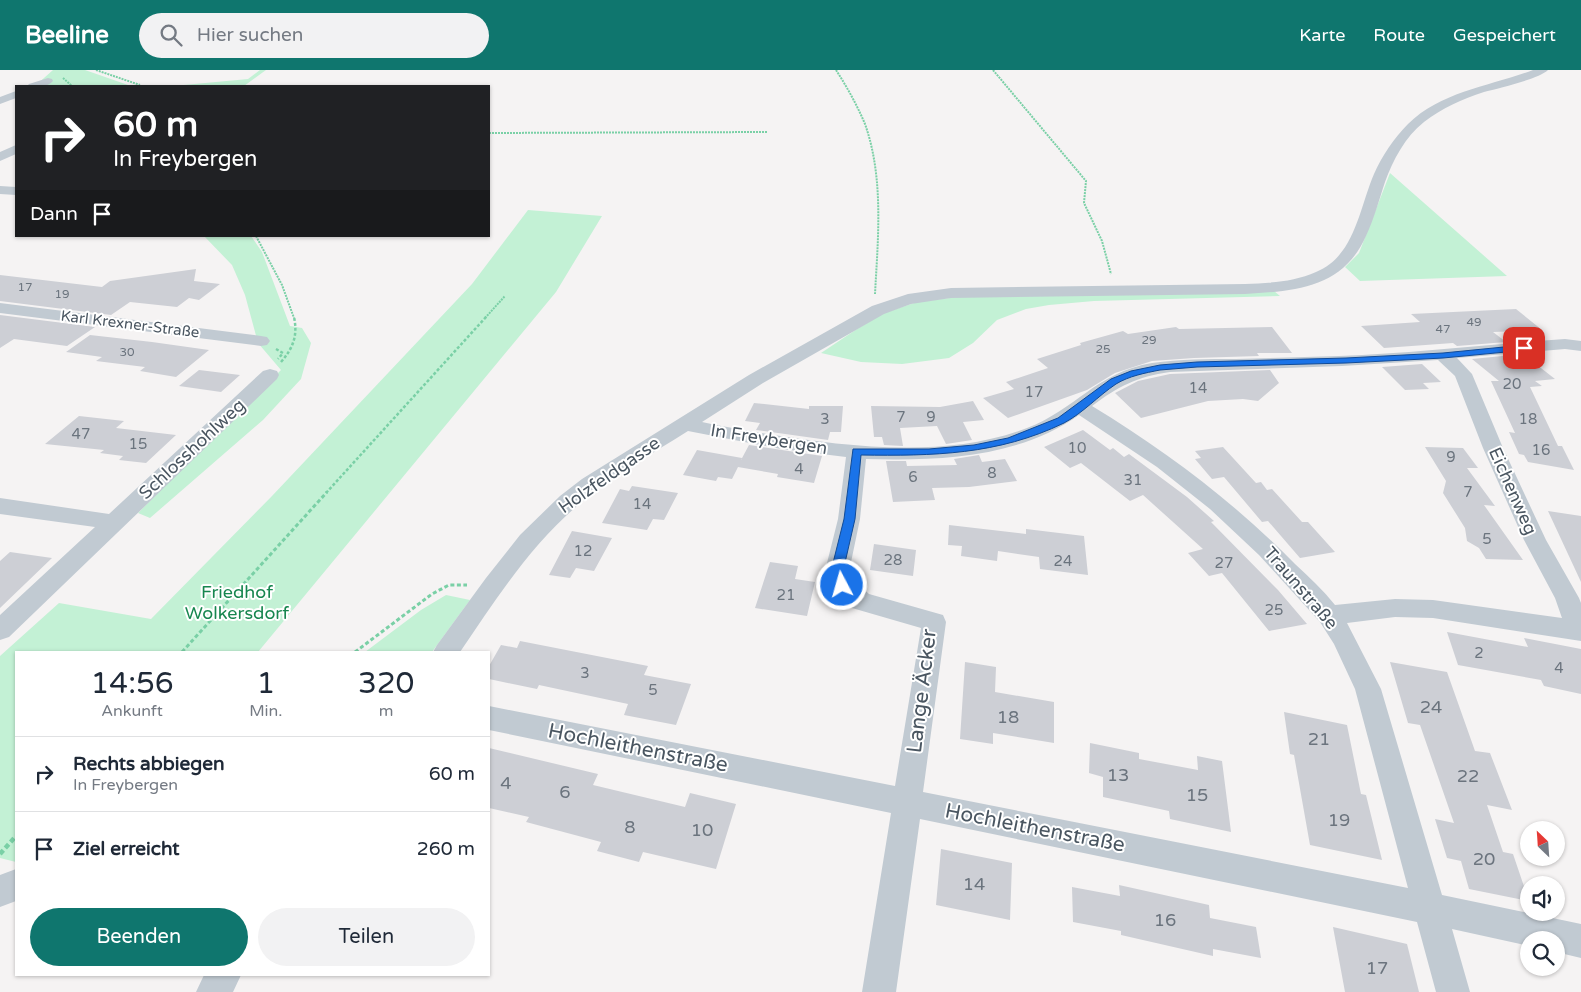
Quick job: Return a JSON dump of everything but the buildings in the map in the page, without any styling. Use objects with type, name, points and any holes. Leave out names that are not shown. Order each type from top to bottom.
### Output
[{"type":"street","name":"Holzfeldgasse","points":[[447,651],[491,588],[531,536],[566,502],[764,374],[878,310],[908,299],[951,293],[1273,287],[1290,285],[1322,276],[1340,264],[1356,242],[1386,164],[1407,132],[1418,121],[1460,96],[1476,90],[1515,81],[1543,70]]},
{"type":"street","points":[[36,85],[48,81]]},
{"type":"street","points":[[0,157],[15,150]]},
{"type":"street","points":[[0,190],[15,191]]},
{"type":"street","name":"Karl Krexner-Straße","points":[[0,308],[261,341]]},
{"type":"street","name":"In Freybergen","points":[[686,423],[698,428],[789,444],[857,451],[929,452],[974,448],[1035,432],[1062,420],[1114,381],[1134,373],[1160,367],[1443,355],[1558,345],[1581,346]]},
{"type":"street","name":"Eichenweg","points":[[1443,355],[1462,374],[1531,532],[1567,598],[1580,631]]},
{"type":"street","name":"Schlosshohlweg","points":[[0,630],[270,375]]},
{"type":"street","name":"Traunstraße","points":[[1080,407],[1120,431],[1171,466],[1220,506],[1262,543],[1329,615],[1350,651],[1368,689],[1454,992]]},
{"type":"street","name":"Lange Äcker","points":[[857,451],[849,519],[838,567],[838,577],[842,585],[861,601],[934,622],[879,992]]},
{"type":"street","points":[[0,506],[114,522]]},
{"type":"street","name":"Eichenweg","points":[[1329,615],[1369,610],[1433,609],[1580,631]]},
{"type":"street","name":"Hochleithenstraße","points":[[490,718],[1430,909],[1581,942]]},
{"type":"street","points":[[0,891],[15,885]]},
{"type":"street","points":[[213,992],[223,976]]},
{"type":"path","points":[[96,70],[140,85]]},
{"type":"path","points":[[836,70],[862,117],[872,142],[876,160],[879,221],[874,308],[878,310]]},
{"type":"path","points":[[993,70],[1086,181],[1084,202],[1102,241],[1114,290]]},
{"type":"path","points":[[62,77],[71,85]]},
{"type":"path","points":[[490,133],[766,132]]},
{"type":"path","points":[[257,237],[266,251],[294,314],[296,334],[291,350],[270,375]]},
{"type":"path","points":[[183,651],[505,296]]},
{"type":"path","points":[[356,651],[432,594],[449,585],[461,584],[491,588]]},
{"type":"path","points":[[0,854],[15,837]]},
{"type":"green space","points":[[53,70],[85,70],[128,85],[36,85]]},
{"type":"green space","points":[[260,70],[266,70],[245,85],[184,85],[248,79]]},
{"type":"green space","points":[[1390,173],[1507,276],[1360,281],[1345,267],[1359,253]]},
{"type":"green space","name":"Friedhof Wolkersdorf","points":[[528,210],[602,216],[556,292],[259,651],[15,651],[15,862],[0,858],[0,656],[59,603],[151,619],[272,496],[472,284]]},
{"type":"green space","points":[[205,237],[252,237],[262,252],[290,326],[302,328],[311,343],[301,379],[263,420],[150,518],[138,513],[281,370],[258,343],[245,295],[232,265]]},
{"type":"green space","points":[[1274,291],[1280,296],[1094,301],[1026,309],[997,320],[973,343],[949,358],[902,364],[861,362],[821,353],[884,313],[917,302],[974,295]]},
{"type":"green space","points":[[446,595],[470,600],[433,651],[366,651],[421,610]]},
{"type":"route","points":[[842,585],[838,577],[838,567],[849,519],[857,451],[929,452],[974,448],[1010,440],[1035,432],[1062,420],[1114,381],[1134,373],[1160,367],[1197,364],[1346,361],[1524,348]]}]
